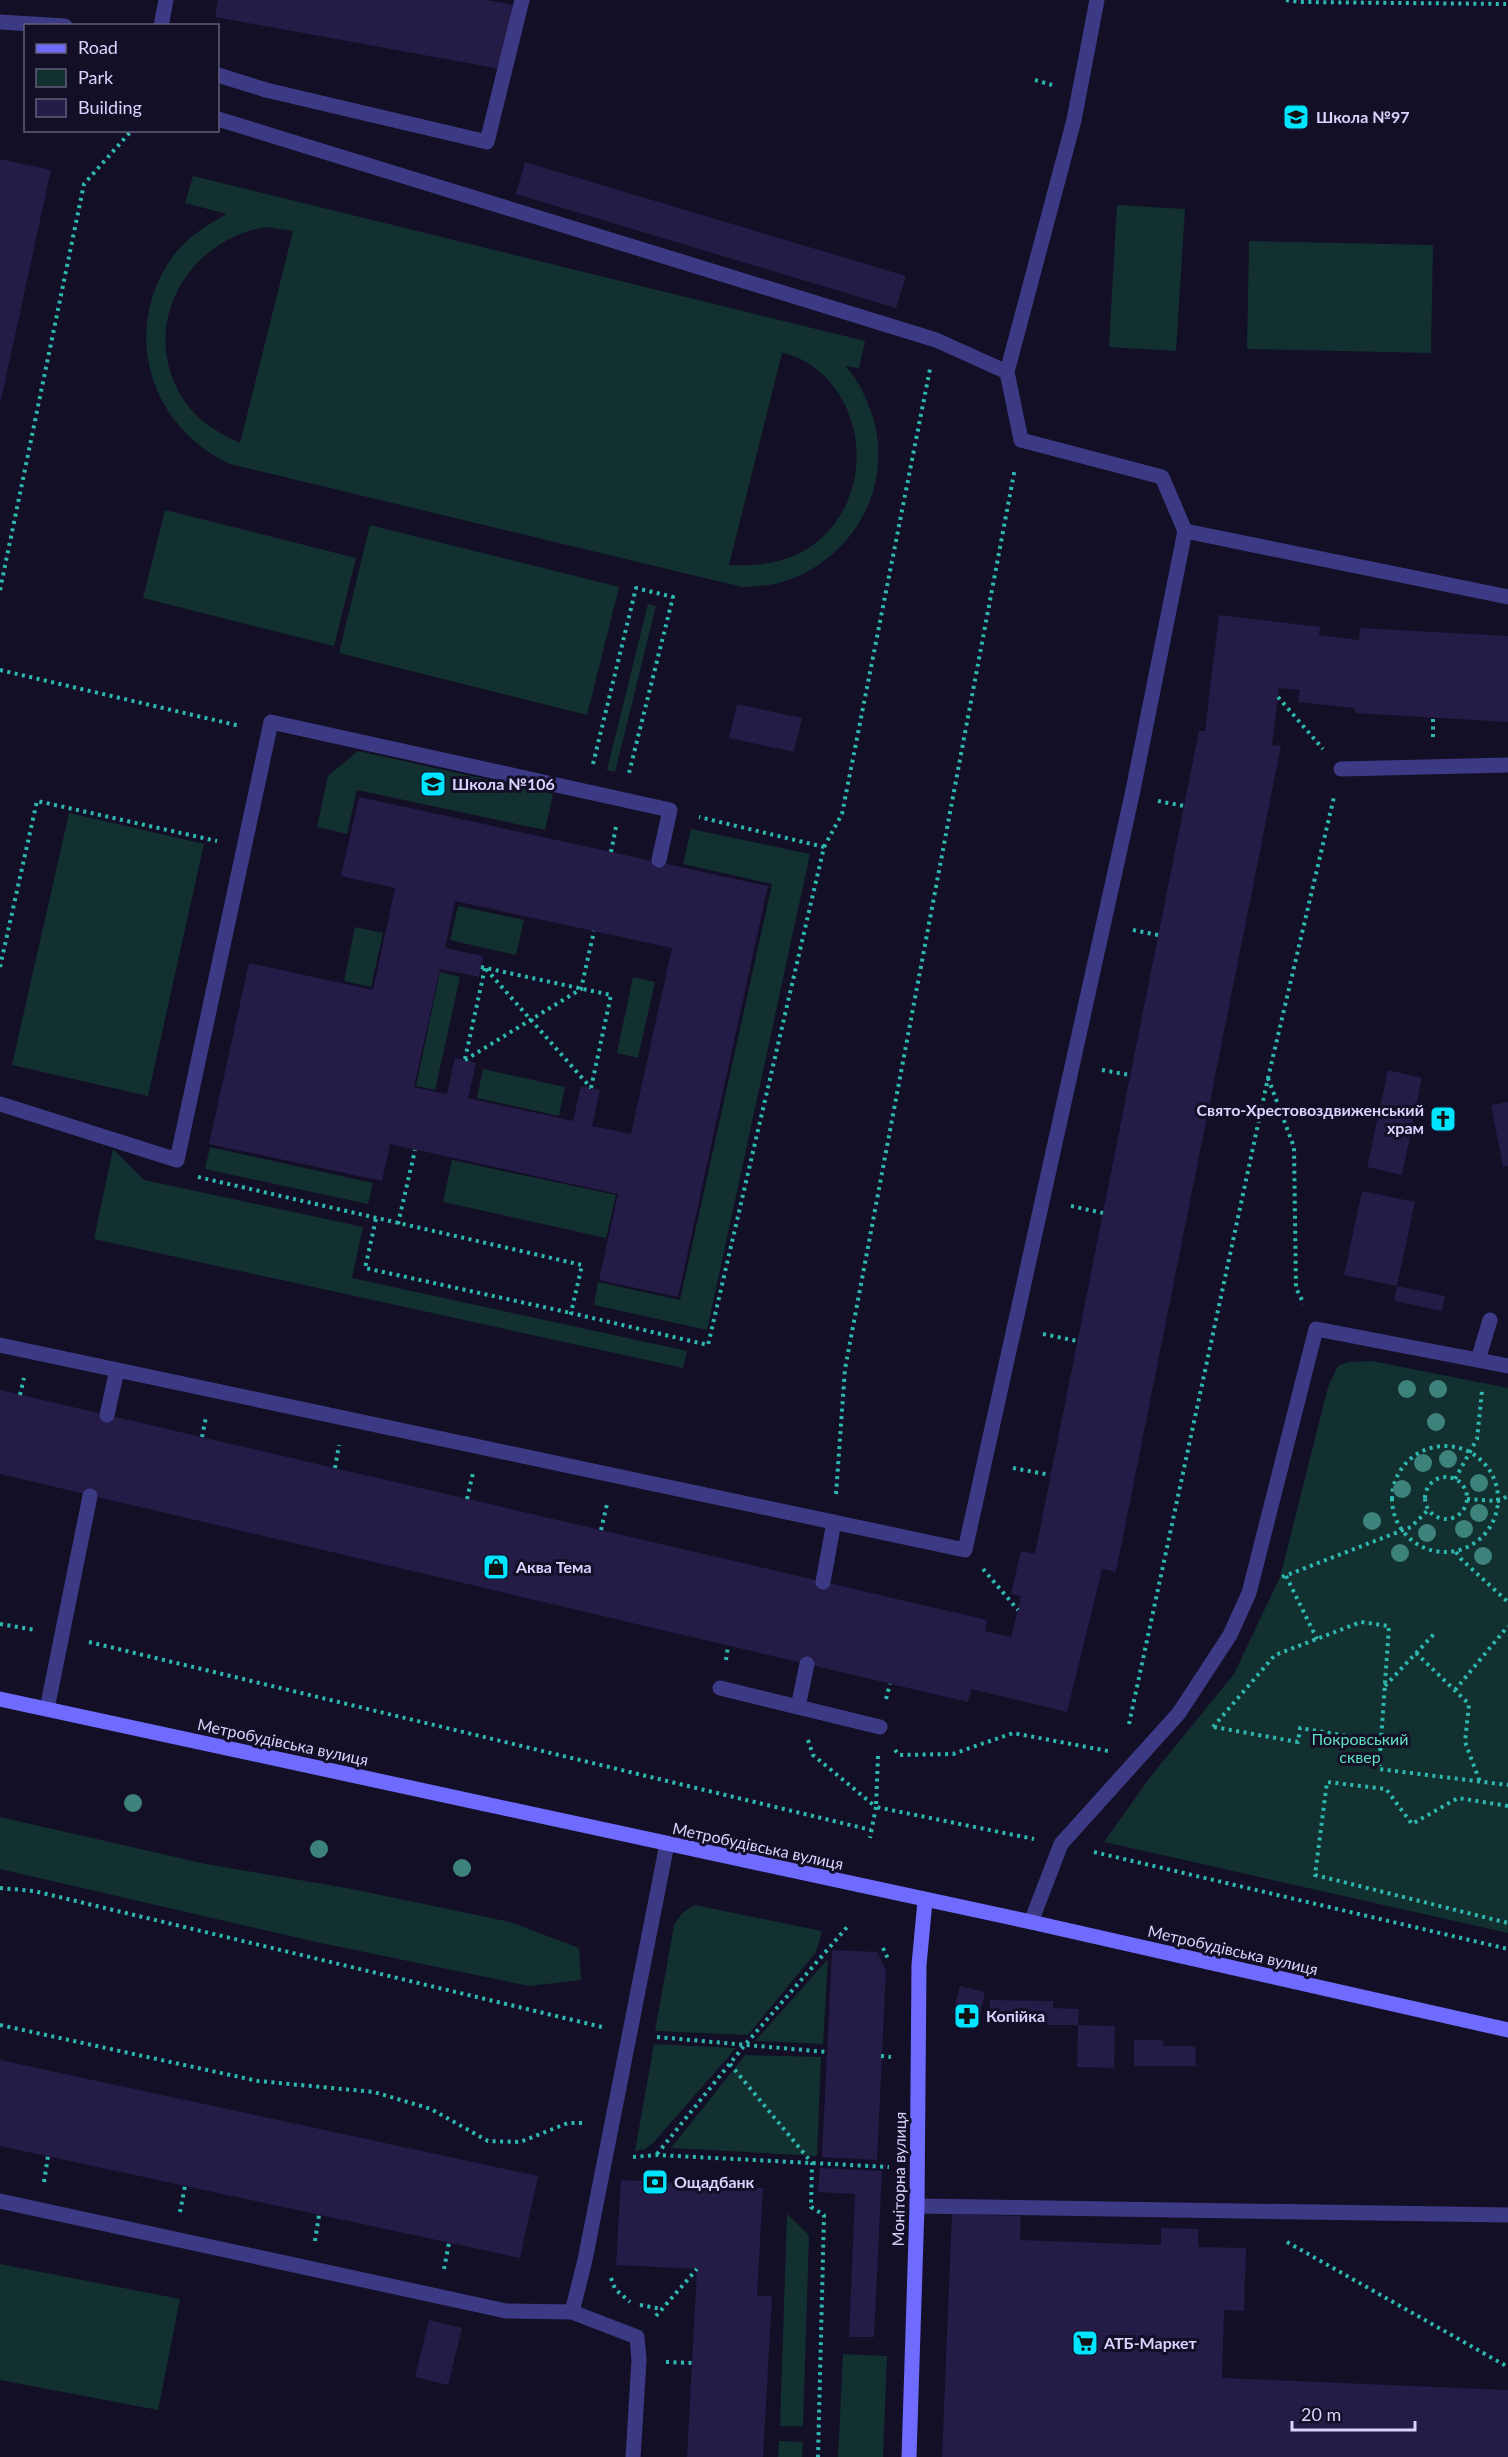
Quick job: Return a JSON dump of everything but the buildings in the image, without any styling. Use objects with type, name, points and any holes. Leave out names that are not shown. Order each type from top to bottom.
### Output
[{"type":"main road","name":"Метробудівська вулиця","points":[[0,1699],[925,1901],[1031,1922],[1508,2030]]},
{"type":"main road","name":"Моніторна вулиця","points":[[909,2457],[917,2206],[919,1965],[925,1901]]},
{"type":"street","points":[[161,24],[166,0]]},
{"type":"street","points":[[219,75],[266,90],[487,142],[522,0]]},
{"type":"street","points":[[0,1346],[965,1550],[1132,795],[1185,531],[1162,477],[1021,440],[1006,372],[1074,120],[1098,0]]},
{"type":"street","points":[[0,22],[32,24]]},
{"type":"street","points":[[219,119],[936,340],[1006,372]]},
{"type":"street","points":[[1185,531],[1508,597]]},
{"type":"street","points":[[0,1104],[177,1160],[272,722],[670,810],[658,860]]},
{"type":"street","points":[[1341,769],[1508,765]]},
{"type":"street","points":[[1478,1360],[1490,1320]]},
{"type":"street","points":[[1031,1922],[1061,1844],[1179,1713],[1230,1635],[1250,1593],[1316,1329],[1508,1366]]},
{"type":"street","points":[[107,1415],[117,1370]]},
{"type":"street","points":[[46,1709],[63,1636],[90,1496]]},
{"type":"street","points":[[823,1582],[834,1522]]},
{"type":"street","points":[[798,1707],[807,1664]]},
{"type":"street","points":[[720,1688],[880,1727]]},
{"type":"street","points":[[572,2312],[606,2159],[667,1844]]},
{"type":"street","points":[[0,2201],[506,2311],[572,2312],[637,2337],[639,2360],[633,2457]]},
{"type":"street","points":[[917,2206],[1508,2215]]},
{"type":"path","points":[[1287,0],[1506,4]]},
{"type":"path","points":[[0,590],[84,184],[130,132]]},
{"type":"path","points":[[376,1219],[365,1268],[708,1346],[824,847],[842,813],[936,340]]},
{"type":"path","points":[[834,1522],[845,1369],[1021,440]]},
{"type":"path","points":[[586,791],[636,588],[673,597],[611,852]]},
{"type":"path","points":[[0,670],[235,723],[268,739]]},
{"type":"path","points":[[1128,1730],[1268,1078],[1341,769],[1278,697]]},
{"type":"path","points":[[0,967],[37,801],[244,847]]},
{"type":"path","points":[[670,810],[824,847]]},
{"type":"path","points":[[483,967],[465,1060],[581,989],[594,931]]},
{"type":"path","points":[[483,967],[610,995],[591,1088],[531,1020],[483,967]]},
{"type":"path","points":[[1268,1078],[1294,1147],[1296,1288],[1316,1329]]},
{"type":"path","points":[[398,1224],[415,1150]]},
{"type":"path","points":[[177,1160],[199,1178],[582,1264],[571,1314]]},
{"type":"path","points":[[1014,1329],[1077,1341]]},
{"type":"path","points":[[1455,1479],[1477,1439],[1482,1391]]},
{"type":"path","points":[[1435,1446],[1453,1446],[1470,1452],[1491,1472],[1497,1486],[1498,1501],[1495,1518],[1486,1533],[1473,1545],[1456,1552],[1441,1553],[1426,1550],[1412,1542],[1401,1531],[1393,1515],[1391,1497],[1394,1480],[1404,1464],[1418,1452],[1435,1446]]},
{"type":"path","points":[[984,1462],[1050,1475]]},
{"type":"path","points":[[1444,1477],[1455,1479],[1466,1491],[1467,1499],[1463,1509],[1456,1516],[1446,1519],[1437,1517],[1428,1510],[1424,1500],[1426,1489],[1434,1480],[1444,1477]]},
{"type":"path","points":[[1467,1499],[1498,1501],[1508,1496]]},
{"type":"path","points":[[1250,1593],[1286,1576],[1411,1527],[1428,1510]]},
{"type":"path","points":[[965,1550],[1018,1610]]},
{"type":"path","points":[[1456,1552],[1508,1602]]},
{"type":"path","points":[[1286,1576],[1317,1639]]},
{"type":"path","points":[[1381,1742],[1300,1728],[1298,1742],[1213,1727],[1275,1655],[1361,1622],[1389,1626],[1385,1686],[1381,1742],[1379,1769],[1508,1785]]},
{"type":"path","points":[[0,1624],[63,1636],[871,1830]]},
{"type":"path","points":[[1455,1690],[1508,1626]]},
{"type":"path","points":[[1385,1686],[1434,1634]]},
{"type":"path","points":[[1416,1653],[1469,1704],[1465,1742],[1480,1782]]},
{"type":"path","points":[[798,1707],[813,1755],[876,1807],[1061,1844],[1508,1949]]},
{"type":"path","points":[[880,1727],[899,1755],[953,1754],[1013,1733],[1123,1753],[1117,1784]]},
{"type":"path","points":[[870,1838],[876,1807],[880,1727]]},
{"type":"path","points":[[1508,1806],[1458,1798],[1412,1824],[1386,1789],[1327,1782],[1315,1875],[1508,1923]]},
{"type":"path","points":[[0,1888],[34,1891],[629,2034],[826,2052]]},
{"type":"path","points":[[657,2155],[744,2046],[848,1926]]},
{"type":"path","points":[[0,2025],[258,2081],[374,2092],[431,2109],[488,2141],[520,2142],[568,2123],[578,2122],[610,2131]]},
{"type":"path","points":[[730,2064],[812,2163],[811,2207],[824,2215],[818,2457]]},
{"type":"path","points":[[606,2159],[657,2155],[917,2168]]},
{"type":"path","points":[[1281,2239],[1508,2367]]},
{"type":"path","points":[[637,2337],[697,2269]]},
{"type":"green space","points":[[193,176],[865,341],[859,368],[845,366],[857,381],[865,397],[877,437],[878,464],[873,491],[863,516],[848,538],[829,557],[806,572],[779,583],[742,587],[230,464],[202,447],[179,426],[162,401],[151,374],[146,344],[148,314],[157,285],[173,256],[185,243],[205,227],[227,214],[185,203]],"holes":[[[266,227],[293,231],[240,443],[199,418],[176,385],[167,356],[166,327],[174,299],[188,274],[209,252],[235,236]],[[782,353],[799,358],[813,366],[839,394],[850,418],[856,443],[856,469],[850,494],[839,517],[822,537],[800,553],[766,564],[729,565]]]},
{"type":"green space","points":[[1117,205],[1185,209],[1176,351],[1109,347]]},
{"type":"green space","points":[[1249,241],[1433,245],[1431,353],[1247,349]]},
{"type":"green space","points":[[165,510],[356,558],[334,646],[143,598]]},
{"type":"green space","points":[[370,525],[619,587],[587,715],[339,653]]},
{"type":"green space","points":[[648,604],[656,606],[615,772],[607,770]]},
{"type":"green space","points":[[358,751],[553,794],[545,830],[357,790],[347,834],[317,827],[328,776]]},
{"type":"green space","points":[[69,813],[204,844],[148,1096],[12,1065]]},
{"type":"green space","points":[[691,829],[810,854],[707,1330],[594,1305],[598,1282],[680,1300],[772,884],[683,864]]},
{"type":"green space","points":[[458,906],[524,920],[516,955],[450,940]]},
{"type":"green space","points":[[355,927],[383,933],[371,987],[344,981]]},
{"type":"green space","points":[[440,972],[460,977],[435,1090],[416,1086]]},
{"type":"green space","points":[[633,977],[655,982],[638,1058],[617,1053]]},
{"type":"green space","points":[[483,1069],[565,1087],[559,1116],[477,1098]]},
{"type":"green space","points":[[210,1147],[373,1183],[368,1204],[205,1169]]},
{"type":"green space","points":[[113,1149],[144,1180],[363,1227],[352,1278],[687,1351],[683,1368],[94,1239]]},
{"type":"green space","points":[[452,1160],[616,1195],[606,1238],[443,1202]]},
{"type":"green space","name":"Покровський сквер","points":[[1372,1361],[1508,1388],[1508,1933],[1104,1842],[1151,1776],[1234,1674],[1280,1577],[1328,1387],[1338,1366],[1348,1362]]},
{"type":"green space","points":[[0,1817],[206,1864],[352,1889],[510,1922],[579,1948],[581,1980],[529,1986],[316,1942],[0,1869]]},
{"type":"green space","points":[[695,1905],[822,1931],[816,1952],[748,2035],[655,2031],[674,1925],[682,1913]]},
{"type":"green space","points":[[828,1959],[823,2044],[755,2041]]},
{"type":"green space","points":[[654,2044],[736,2048],[653,2143],[645,2149],[635,2151]]},
{"type":"green space","points":[[745,2055],[821,2057],[817,2156],[671,2148]]},
{"type":"green space","points":[[787,2214],[809,2235],[803,2426],[780,2426]]},
{"type":"green space","points":[[0,2264],[180,2299],[158,2410],[0,2380]]},
{"type":"green space","points":[[843,2354],[887,2356],[883,2457],[838,2457]]},
{"type":"green space","points":[[779,2441],[803,2442],[802,2457],[778,2457]]},
{"type":"place","name":"Школа №97","points":[[1296,117]]},
{"type":"place","name":"Школа №106","points":[[433,784]]},
{"type":"place","name":"Свято-Хрестовоздвиженський храм","points":[[1443,1119]]},
{"type":"place","name":"Аква Тема","points":[[496,1567]]},
{"type":"place","name":"Копійка","points":[[967,2016]]},
{"type":"place","name":"Ощадбанк","points":[[655,2182]]},
{"type":"place","name":"АТБ-Маркет","points":[[1085,2343]]}]
